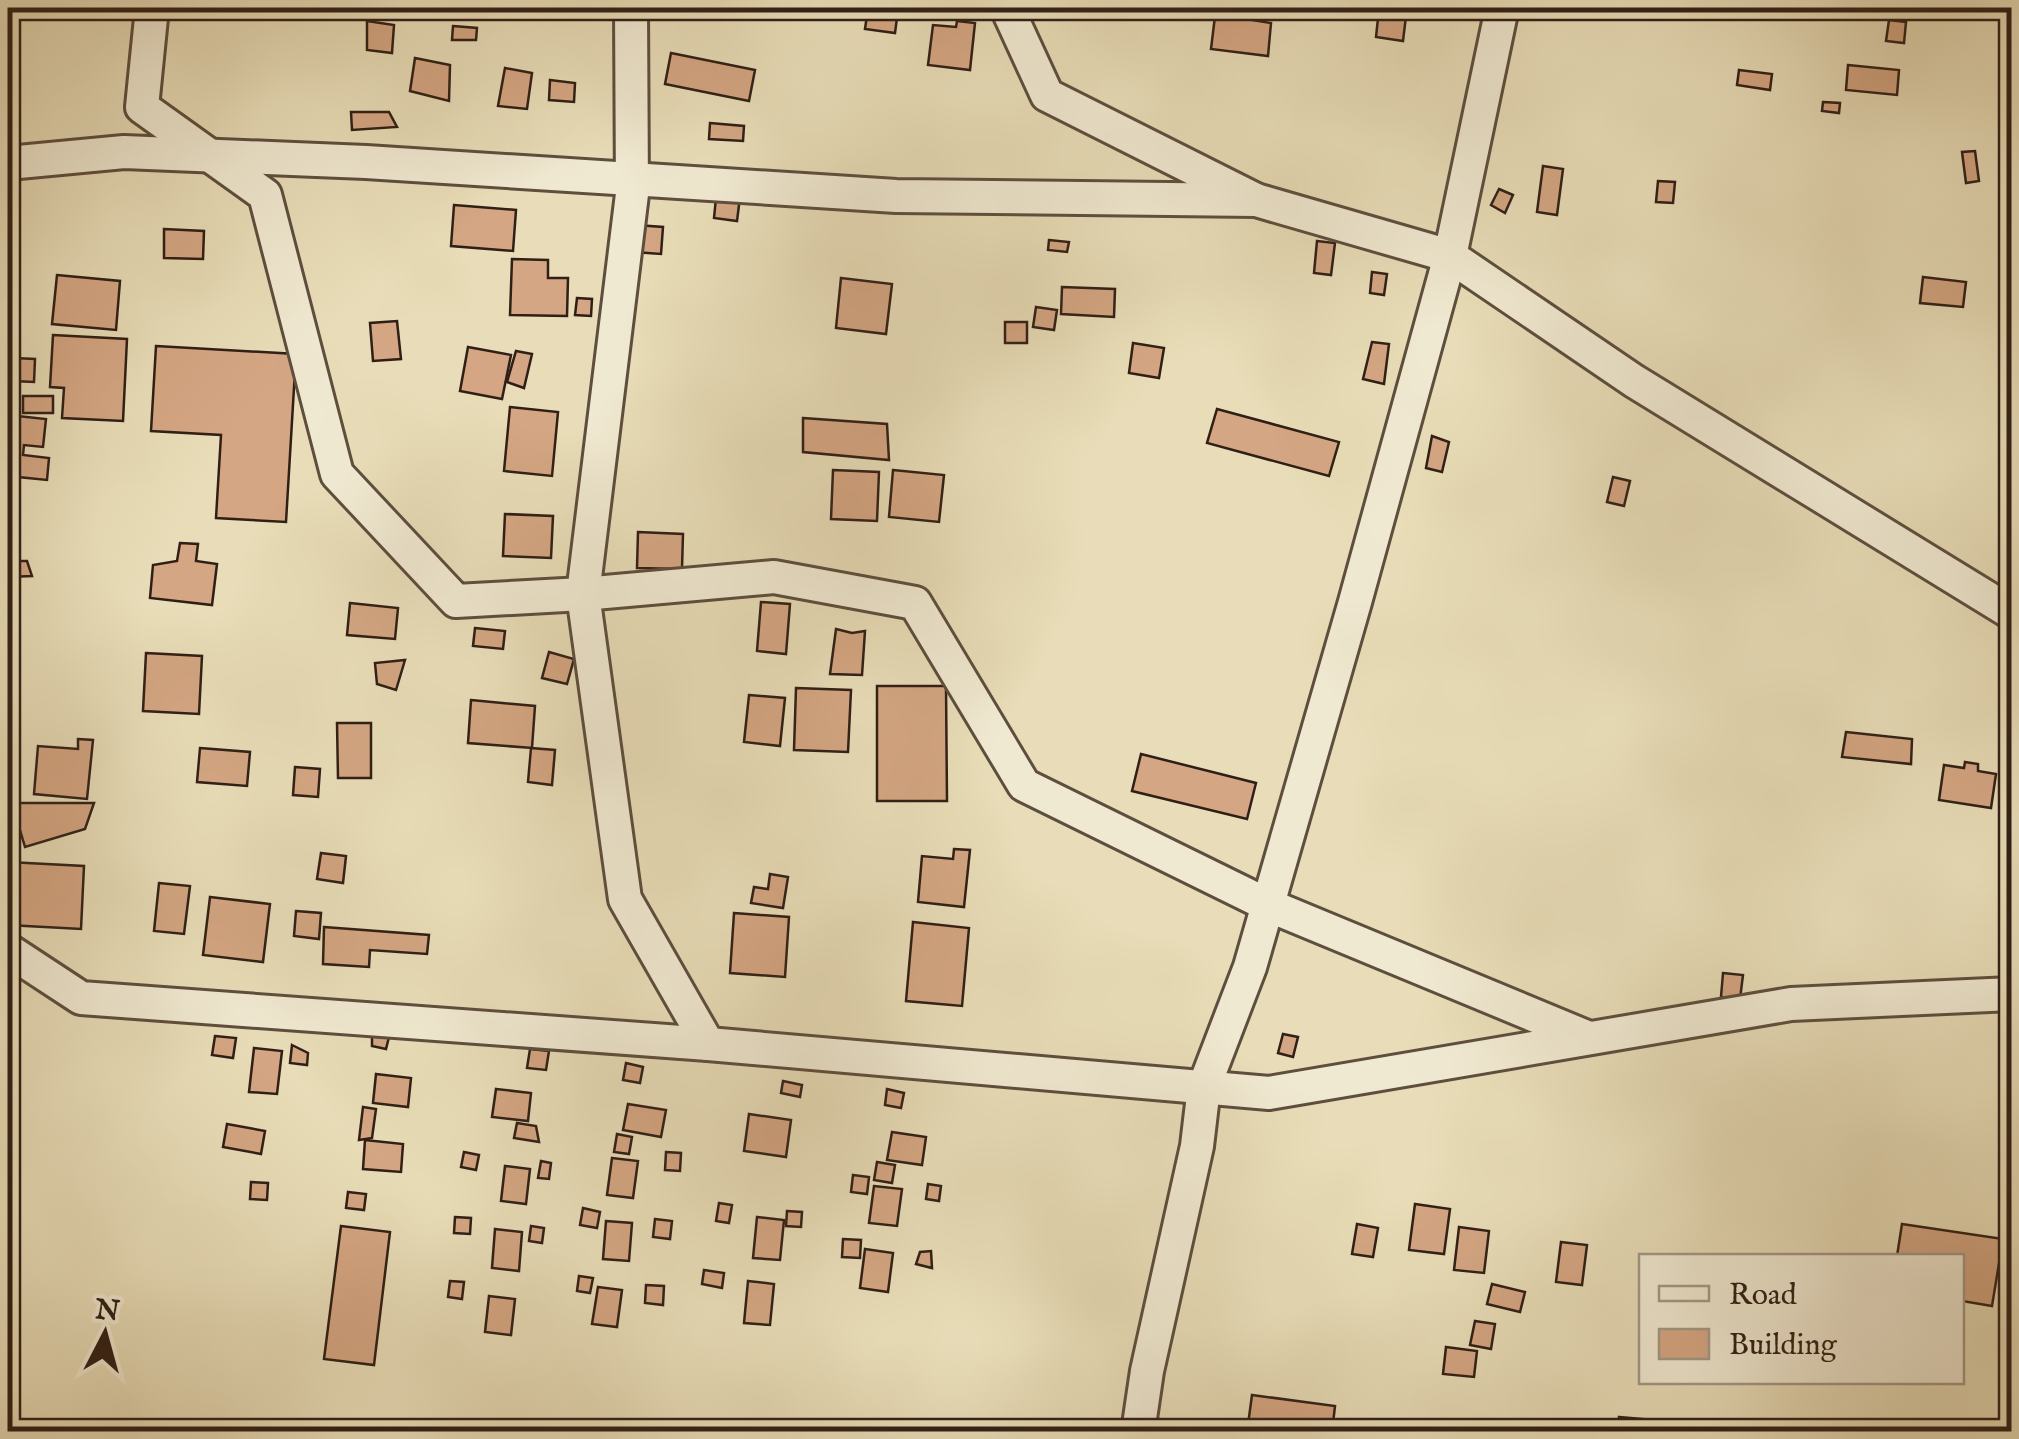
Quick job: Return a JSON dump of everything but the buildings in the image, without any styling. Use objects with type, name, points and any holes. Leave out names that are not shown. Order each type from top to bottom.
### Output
[{"type":"street","points":[[152,8],[142,107],[265,195],[337,474],[456,601],[774,577],[915,603],[1024,786],[1268,905],[1590,1038]]},
{"type":"street","points":[[631,8],[632,178],[583,594],[625,899],[708,1044]]},
{"type":"street","points":[[1006,8],[1047,95],[1256,200],[1450,256],[1634,381],[2012,614]]},
{"type":"street","points":[[1138,1432],[1147,1371],[1197,1146],[1204,1087],[1250,967],[1450,256],[1502,8]]},
{"type":"street","points":[[8,164],[124,152],[896,196],[1256,200]]},
{"type":"street","points":[[8,950],[82,998],[708,1044],[1269,1092],[1791,1004],[2012,994]]}]
